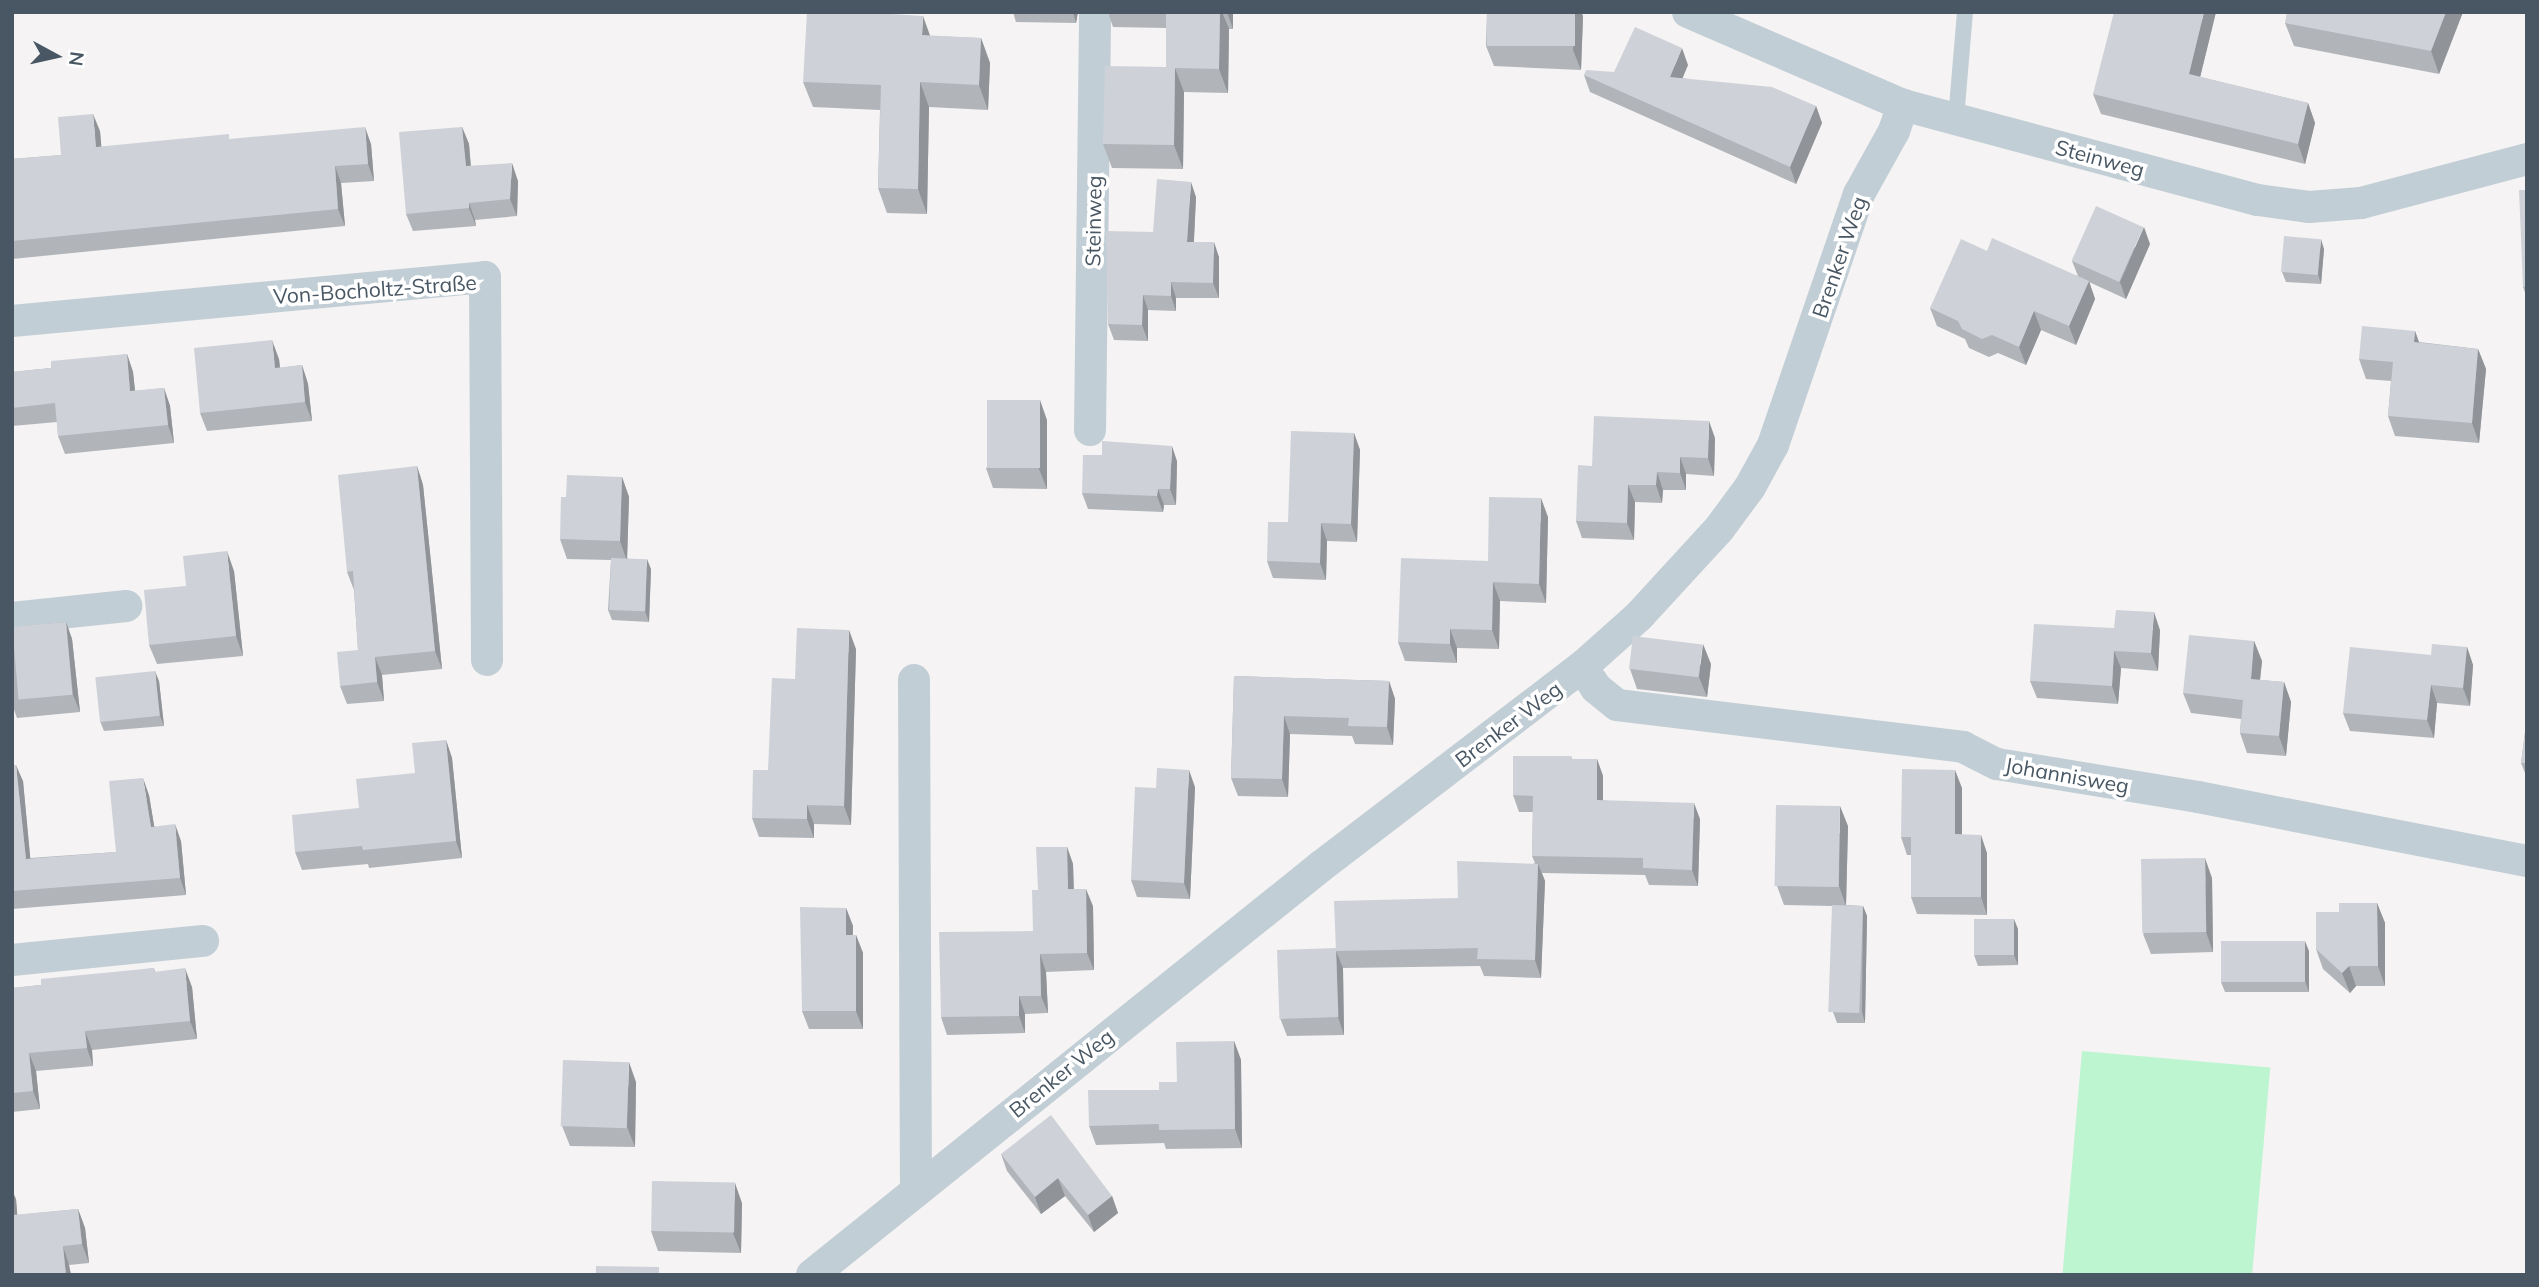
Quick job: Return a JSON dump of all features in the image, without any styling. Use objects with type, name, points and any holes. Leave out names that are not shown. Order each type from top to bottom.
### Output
[{"type":"street","name":"Steinweg","points":[[1090,430],[1096,12]]},
{"type":"street","name":"Steinweg","points":[[1688,12],[1903,105],[2259,200],[2309,207],[2361,203],[2527,159]]},
{"type":"street","name":"Brenker Weg","points":[[813,1275],[1320,867],[1582,667],[1639,616],[1719,529],[1756,476],[1784,420],[1859,194],[1894,131],[1903,105]]},
{"type":"street","name":"Von-Bocholtz-Straße","points":[[12,321],[485,277],[487,660]]},
{"type":"street","points":[[12,618],[126,606]]},
{"type":"street","name":"Johannisweg","points":[[1582,667],[1596,688],[1616,705],[1964,747],[1997,764],[2198,797],[2527,861]]},
{"type":"street","points":[[914,680],[916,1191]]},
{"type":"street","points":[[12,960],[203,941]]},
{"type":"lane","points":[[1956,119],[1965,12]]},
{"type":"green space","points":[[2082,1051],[2270,1067],[2252,1275],[2062,1274]]},
{"type":"building","points":[[807,12],[923,16],[922,35],[981,38],[979,85],[920,82],[918,189],[878,188],[881,85],[803,82]]},
{"type":"building","points":[[1166,12],[1220,12],[1219,69],[1175,68],[1174,145],[1103,144],[1105,66],[1166,67]]},
{"type":"building","points":[[1487,12],[1575,12],[1575,46],[1487,46]]},
{"type":"building","points":[[2114,12],[2204,12],[2189,74],[2308,103],[2298,144],[2093,94]]},
{"type":"building","points":[[2287,12],[2446,12],[2431,51],[2285,23]]},
{"type":"building","points":[[1635,27],[1682,48],[1670,77],[1772,87],[1816,106],[1790,167],[1584,75],[1586,70],[1614,72]]},
{"type":"building","points":[[93,114],[96,147],[229,134],[229,139],[365,127],[368,164],[335,166],[338,209],[12,241],[12,159],[61,155],[58,117]]},
{"type":"building","points":[[462,127],[466,166],[512,163],[510,199],[469,203],[469,208],[406,214],[399,132]]},
{"type":"building","points":[[1157,179],[1191,182],[1187,242],[1214,242],[1213,283],[1171,282],[1171,296],[1143,295],[1142,325],[1108,324],[1106,231],[1153,232]]},
{"type":"building","points":[[2519,190],[2527,190],[2527,286],[2523,287]]},
{"type":"building","points":[[2096,206],[2144,227],[2119,282],[2072,261]]},
{"type":"building","points":[[2284,236],[2321,239],[2318,275],[2281,272]]},
{"type":"building","points":[[1992,238],[2089,281],[2069,326],[2034,311],[2019,347],[1992,335],[1982,339],[1962,329],[1958,321],[1930,308],[1961,239],[1987,251]]},
{"type":"building","points":[[2362,326],[2415,331],[2414,342],[2478,349],[2472,423],[2388,416],[2393,362],[2359,359]]},
{"type":"building","points":[[272,340],[275,368],[302,365],[305,402],[200,413],[194,348]]},
{"type":"building","points":[[127,354],[130,391],[164,388],[168,425],[58,436],[55,403],[12,408],[12,372],[51,368],[51,361]]},
{"type":"building","points":[[987,400],[1040,400],[1040,468],[987,468]]},
{"type":"building","points":[[1594,416],[1709,421],[1708,458],[1680,457],[1680,473],[1657,472],[1656,485],[1628,485],[1627,523],[1576,521],[1578,465],[1592,466]]},
{"type":"building","points":[[1291,431],[1354,433],[1351,524],[1321,523],[1320,563],[1267,561],[1268,522],[1288,522]]},
{"type":"building","points":[[1102,441],[1172,446],[1170,489],[1158,489],[1157,496],[1082,493],[1083,455],[1102,455]]},
{"type":"building","points":[[417,466],[435,651],[375,657],[377,682],[340,686],[337,652],[358,650],[353,571],[347,572],[338,475]]},
{"type":"building","points":[[567,475],[622,477],[620,541],[560,539],[561,497],[566,497]]},
{"type":"building","points":[[1489,497],[1541,498],[1539,584],[1493,582],[1492,630],[1450,629],[1450,644],[1398,642],[1401,558],[1488,561]]},
{"type":"building","points":[[227,551],[236,636],[149,645],[144,590],[186,586],[183,556]]},
{"type":"building","points":[[611,558],[647,559],[645,611],[609,610]]},
{"type":"building","points":[[2116,610],[2154,612],[2151,653],[2114,651],[2112,686],[2030,681],[2034,624],[2114,628]]},
{"type":"building","points":[[66,622],[72,695],[19,699],[12,627]]},
{"type":"building","points":[[797,628],[849,630],[844,806],[807,805],[807,819],[752,818],[753,770],[768,770],[772,678],[795,679]]},
{"type":"building","points":[[2189,635],[2254,641],[2251,679],[2284,682],[2279,736],[2240,733],[2243,700],[2183,693]]},
{"type":"building","points":[[1633,636],[1702,645],[1698,677],[1629,669]]},
{"type":"building","points":[[2432,644],[2467,647],[2463,688],[2431,685],[2427,720],[2343,713],[2350,647],[2431,655]]},
{"type":"building","points":[[155,671],[160,716],[100,722],[95,677]]},
{"type":"building","points":[[1234,676],[1389,681],[1387,727],[1348,726],[1349,718],[1284,716],[1282,779],[1231,778]]},
{"type":"building","points":[[2527,717],[2527,763],[2521,763]]},
{"type":"building","points":[[446,740],[456,841],[363,850],[362,846],[295,852],[292,815],[359,808],[356,779],[415,773],[412,743]]},
{"type":"building","points":[[1513,756],[1597,759],[1597,800],[1694,803],[1692,870],[1643,868],[1643,858],[1532,856],[1533,796],[1513,795]]},
{"type":"building","points":[[12,765],[16,765],[26,859],[116,852],[109,781],[143,778],[151,827],[175,824],[180,878],[12,891]]},
{"type":"building","points":[[1157,768],[1189,770],[1184,883],[1131,880],[1135,787],[1156,788]]},
{"type":"building","points":[[1902,769],[1955,770],[1955,834],[1981,835],[1981,897],[1911,897],[1911,837],[1901,837]]},
{"type":"building","points":[[1776,805],[1840,806],[1839,887],[1775,886]]},
{"type":"building","points":[[1036,847],[1067,847],[1068,889],[1086,889],[1087,953],[1040,954],[1041,996],[1019,996],[1019,1016],[941,1017],[939,932],[1033,931],[1032,890],[1038,890]]},
{"type":"building","points":[[2205,858],[2206,932],[2142,933],[2141,859]]},
{"type":"building","points":[[1457,861],[1538,864],[1535,960],[1477,959],[1478,948],[1336,951],[1334,901],[1458,898]]},
{"type":"building","points":[[2339,903],[2377,903],[2378,966],[2349,966],[2342,973],[2316,949],[2316,912],[2339,912]]},
{"type":"building","points":[[1832,905],[1863,906],[1859,1013],[1828,1012]]},
{"type":"building","points":[[800,907],[846,908],[846,935],[856,935],[856,1011],[802,1011]]},
{"type":"building","points":[[1974,919],[2014,919],[2014,955],[1974,955]]},
{"type":"building","points":[[2221,941],[2305,941],[2305,982],[2221,982]]},
{"type":"building","points":[[1336,948],[1338,1017],[1279,1019],[1277,950]]},
{"type":"building","points":[[154,968],[154,972],[185,968],[190,1021],[85,1031],[87,1048],[29,1053],[33,1091],[12,1093],[12,988],[41,985],[41,979]]},
{"type":"building","points":[[1234,1041],[1235,1129],[1159,1130],[1159,1124],[1089,1126],[1088,1090],[1159,1090],[1159,1082],[1177,1082],[1176,1042]]},
{"type":"building","points":[[563,1060],[629,1062],[627,1128],[561,1126]]},
{"type":"building","points":[[1051,1115],[1112,1196],[1088,1215],[1058,1178],[1035,1197],[1001,1154]]},
{"type":"building","points":[[652,1181],[735,1182],[734,1232],[651,1231]]},
{"type":"building","points":[[78,1209],[82,1244],[63,1246],[66,1275],[12,1275],[12,1215]]},
{"type":"building","points":[[596,1266],[659,1267],[659,1275],[596,1275]]}]
